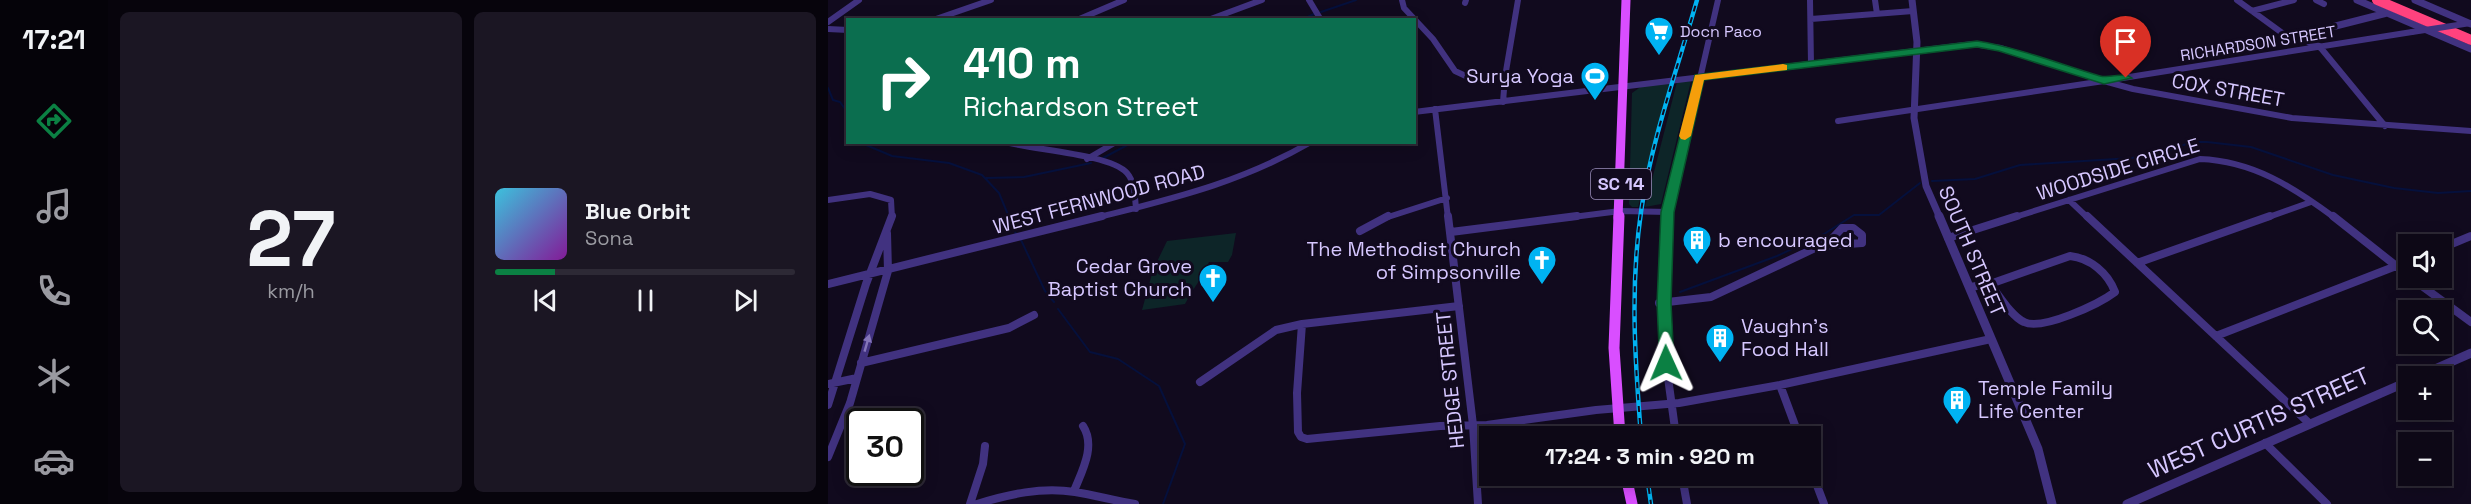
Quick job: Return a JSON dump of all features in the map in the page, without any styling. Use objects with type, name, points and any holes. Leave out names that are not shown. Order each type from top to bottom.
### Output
[{"type":"highway","points":[[2377,0],[2471,40]]},
{"type":"highway","points":[[2395,0],[2471,32]]},
{"type":"main road","name":"SC 14","points":[[1619,426],[1614,348],[1626,0]]},
{"type":"main road","points":[[1628,486],[1632,504]]},
{"type":"street","points":[[828,22],[859,0]]},
{"type":"street","points":[[939,18],[992,0]]},
{"type":"street","points":[[1082,18],[1124,0]]},
{"type":"street","points":[[1213,18],[1262,0]]},
{"type":"street","points":[[1309,0],[1320,18]]},
{"type":"street","points":[[1402,0],[1404,8],[1413,18]]},
{"type":"street","points":[[1503,102],[1505,76],[1518,0]]},
{"type":"street","points":[[1675,426],[1666,363],[1662,303],[1668,212],[1718,0]]},
{"type":"street","points":[[1810,0],[1811,64]]},
{"type":"street","points":[[1875,0],[1877,14]]},
{"type":"street","name":"SOUTH STREET","points":[[1912,0],[1917,51],[1914,108],[1926,186],[2038,449],[2052,504]]},
{"type":"street","points":[[2237,0],[2285,35]]},
{"type":"street","points":[[2252,11],[2294,0]]},
{"type":"street","points":[[2316,0],[2324,4]]},
{"type":"street","points":[[2357,0],[2471,49]]},
{"type":"street","points":[[2415,0],[2471,23]]},
{"type":"street","points":[[1811,19],[1913,11]]},
{"type":"street","points":[[2385,126],[2320,47],[2309,42],[2304,34],[2387,13]]},
{"type":"street","points":[[1416,21],[1433,39],[1455,71],[1470,78],[1505,76]]},
{"type":"street","name":"RICHARDSON STREET","points":[[1624,86],[1968,44],[1992,46],[2104,81],[2471,23]]},
{"type":"street","points":[[828,29],[846,30]]},
{"type":"street","name":"COX STREET","points":[[1838,121],[2104,81],[2133,89],[2275,115],[2385,126],[2471,131]]},
{"type":"street","points":[[1416,112],[1624,86]]},
{"type":"street","name":"HEDGE STREET","points":[[1435,109],[1473,425],[1478,504]]},
{"type":"street","points":[[1012,144],[1033,151],[1087,159],[1124,170],[1130,177],[1136,208]]},
{"type":"street","points":[[1087,159],[1113,144]]},
{"type":"street","name":"WEST FERNWOOD ROAD","points":[[828,284],[1136,208],[1241,177],[1271,165],[1308,144]]},
{"type":"street","name":"WOODSIDE CIRCLE","points":[[1948,238],[2200,159],[2213,158],[2233,160],[2260,170],[2311,202],[2396,266]]},
{"type":"street","points":[[828,200],[870,194],[889,199],[893,209],[887,230],[867,276],[832,383],[828,405]]},
{"type":"street","points":[[1360,231],[1397,213],[1447,198]]},
{"type":"street","points":[[2069,200],[2310,424]]},
{"type":"street","points":[[2137,263],[2311,202]]},
{"type":"street","points":[[1451,232],[1620,210],[1668,212]]},
{"type":"street","points":[[1662,303],[1711,297],[1830,241],[1842,228],[1853,228],[1862,235],[1862,243],[1820,246]]},
{"type":"street","points":[[828,457],[857,378],[888,271],[887,230]]},
{"type":"street","points":[[2452,244],[2471,236]]},
{"type":"street","points":[[1970,286],[1990,284],[2076,256],[2091,263],[2114,286],[2115,292],[2100,301],[2037,324],[2028,324],[2021,321],[1990,284]]},
{"type":"street","points":[[2216,336],[2396,266]]},
{"type":"street","name":"WOODSIDE CIRCLE","points":[[2425,288],[2471,322]]},
{"type":"street","points":[[1200,382],[1276,330],[1302,324],[1459,306]]},
{"type":"street","points":[[861,363],[1009,328],[1034,315]]},
{"type":"street","points":[[1302,324],[1297,393],[1298,432],[1301,437],[1307,439],[1473,425],[1672,404],[1780,385],[1991,339]]},
{"type":"street","points":[[2441,366],[2471,353]]},
{"type":"street","points":[[832,383],[857,378]]},
{"type":"street","points":[[1780,385],[1795,426]]},
{"type":"street","name":"WEST CURTIS STREET","points":[[2127,504],[2398,386]]},
{"type":"street","points":[[1074,491],[1090,440],[1088,430],[1083,426]]},
{"type":"street","points":[[2265,443],[2327,504]]},
{"type":"street","points":[[970,504],[983,464],[985,446]]},
{"type":"street","points":[[1684,486],[1687,504]]},
{"type":"street","points":[[1817,486],[1824,504]]},
{"type":"street","points":[[977,504],[997,497],[1035,491],[1074,491],[1135,504]]},
{"type":"green space","points":[[1691,81],[1661,204],[1645,207],[1677,82]]},
{"type":"green space","points":[[1670,82],[1638,207],[1632,207],[1629,204],[1632,93],[1642,86]]},
{"type":"green space","points":[[1236,233],[1232,255],[1228,262],[1209,262],[1185,304],[1142,310],[1153,270],[1167,241]]},
{"type":"waterway","points":[[1321,12],[1356,0]]},
{"type":"waterway","points":[[1305,18],[1314,14]]},
{"type":"waterway","points":[[828,88],[833,100],[840,102],[846,110]]},
{"type":"waterway","points":[[1932,181],[1975,179],[2020,165],[2132,158],[2158,154],[2192,142],[2207,142],[2251,147],[2333,175],[2394,188],[2438,193],[2471,191]]},
{"type":"waterway","points":[[864,144],[892,156],[949,163],[982,175],[999,193],[1016,234]]},
{"type":"waterway","points":[[1103,158],[1129,144]]},
{"type":"waterway","points":[[986,178],[1024,177],[1091,163]]},
{"type":"waterway","points":[[1680,292],[1777,256],[1824,234],[1854,215],[1879,215],[1920,183]]},
{"type":"waterway","points":[[1021,240],[1045,291],[1054,302]]},
{"type":"waterway","points":[[1058,309],[1090,352],[1118,359],[1159,386],[1185,444],[1163,504]]},
{"type":"railway","points":[[1640,426],[1635,352],[1635,296],[1641,212],[1658,132],[1697,0]]},
{"type":"railway","points":[[1648,486],[1651,504]]},
{"type":"slow traffic","points":[[1685,136],[1699,77],[1783,68]]},
{"type":"place","name":"Docn Paco","points":[[1659,56]]},
{"type":"place","name":"Surya Yoga","points":[[1595,102]]},
{"type":"place","name":"b encouraged","points":[[1697,266]]},
{"type":"place","name":"The Methodist Church of Simpsonville","points":[[1542,286]]},
{"type":"place","name":"Cedar Grove Baptist Church","points":[[1213,304]]},
{"type":"place","name":"Vaughn’s Food Hall","points":[[1720,364]]},
{"type":"place","name":"Temple Family Life Center","points":[[1957,426]]},
{"type":"route","points":[[1666,363],[1664,303],[1668,212],[1699,77],[1977,44],[2001,48],[2104,81],[2126,78]]}]
